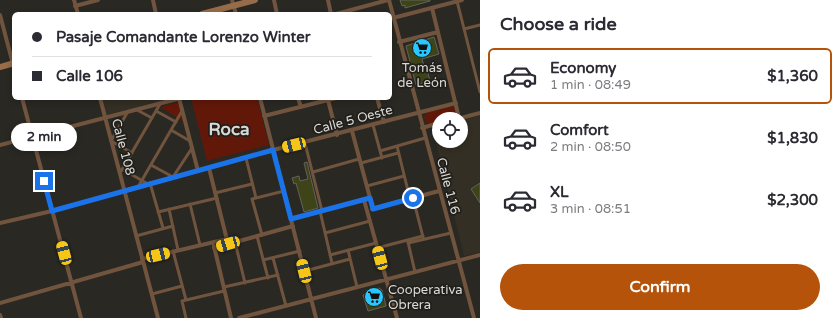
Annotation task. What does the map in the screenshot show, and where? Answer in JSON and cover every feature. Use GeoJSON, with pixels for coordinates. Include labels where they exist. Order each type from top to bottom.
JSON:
{"type":"FeatureCollection","features":[{"type":"Feature","properties":{"kind":"main road"},"geometry":{"type":"LineString","coordinates":[[216,12],[233,3],[255,0]]}},
{"type":"Feature","properties":{"kind":"main road"},"geometry":{"type":"LineString","coordinates":[[0,67],[12,65]]}},
{"type":"Feature","properties":{"kind":"street"},"geometry":{"type":"LineString","coordinates":[[74,0],[78,12]]}},
{"type":"Feature","properties":{"kind":"street"},"geometry":{"type":"LineString","coordinates":[[76,6],[98,0]]}},
{"type":"Feature","properties":{"kind":"street"},"geometry":{"type":"LineString","coordinates":[[153,0],[156,12]]}},
{"type":"Feature","properties":{"kind":"street"},"geometry":{"type":"LineString","coordinates":[[274,0],[277,12]]}},
{"type":"Feature","properties":{"kind":"street"},"geometry":{"type":"LineString","coordinates":[[328,0],[331,12]]}},
{"type":"Feature","properties":{"kind":"street"},"geometry":{"type":"LineString","coordinates":[[354,12],[388,0]]}},
{"type":"Feature","properties":{"kind":"street","name":"Calle 116"},"geometry":{"type":"LineString","coordinates":[[388,0],[391,12]]}},
{"type":"Feature","properties":{"kind":"street"},"geometry":{"type":"LineString","coordinates":[[393,18],[460,1],[464,29],[479,81],[480,92]]}},
{"type":"Feature","properties":{"kind":"street"},"geometry":{"type":"LineString","coordinates":[[432,8],[457,112]]}},
{"type":"Feature","properties":{"kind":"street","name":"Calle 116"},"geometry":{"type":"LineString","coordinates":[[392,14],[474,318]]}},
{"type":"Feature","properties":{"kind":"street"},"geometry":{"type":"LineString","coordinates":[[0,15],[12,58]]}},
{"type":"Feature","properties":{"kind":"street"},"geometry":{"type":"LineString","coordinates":[[464,29],[480,25]]}},
{"type":"Feature","properties":{"kind":"street"},"geometry":{"type":"LineString","coordinates":[[399,42],[438,32]]}},
{"type":"Feature","properties":{"kind":"street"},"geometry":{"type":"LineString","coordinates":[[23,100],[81,318]]}},
{"type":"Feature","properties":{"kind":"street","name":"Calle 108"},"geometry":{"type":"LineString","coordinates":[[100,100],[158,318]]}},
{"type":"Feature","properties":{"kind":"street"},"geometry":{"type":"LineString","coordinates":[[0,145],[105,119],[173,100]]}},
{"type":"Feature","properties":{"kind":"street"},"geometry":{"type":"LineString","coordinates":[[180,100],[198,171]]}},
{"type":"Feature","properties":{"kind":"street"},"geometry":{"type":"LineString","coordinates":[[260,100],[316,318]]}},
{"type":"Feature","properties":{"kind":"street"},"geometry":{"type":"LineString","coordinates":[[299,100],[301,107]]}},
{"type":"Feature","properties":{"kind":"street"},"geometry":{"type":"LineString","coordinates":[[264,116],[328,100],[337,135]]}},
{"type":"Feature","properties":{"kind":"street"},"geometry":{"type":"LineString","coordinates":[[378,100],[384,122]]}},
{"type":"Feature","properties":{"kind":"street","name":"Calle 5 Oeste"},"geometry":{"type":"LineString","coordinates":[[0,223],[52,211],[273,150],[337,135],[456,103]]}},
{"type":"Feature","properties":{"kind":"street"},"geometry":{"type":"LineString","coordinates":[[160,104],[132,153],[120,170],[149,184],[163,228]]}},
{"type":"Feature","properties":{"kind":"street"},"geometry":{"type":"LineString","coordinates":[[137,110],[152,118]]}},
{"type":"Feature","properties":{"kind":"street"},"geometry":{"type":"LineString","coordinates":[[156,111],[176,122]]}},
{"type":"Feature","properties":{"kind":"street"},"geometry":{"type":"LineString","coordinates":[[138,187],[182,111]]}},
{"type":"Feature","properties":{"kind":"street"},"geometry":{"type":"LineString","coordinates":[[127,113],[111,141],[132,153]]}},
{"type":"Feature","properties":{"kind":"street"},"geometry":{"type":"LineString","coordinates":[[468,116],[480,113]]}},
{"type":"Feature","properties":{"kind":"street"},"geometry":{"type":"LineString","coordinates":[[373,125],[382,158]]}},
{"type":"Feature","properties":{"kind":"street"},"geometry":{"type":"LineString","coordinates":[[422,128],[432,125]]}},
{"type":"Feature","properties":{"kind":"street"},"geometry":{"type":"LineString","coordinates":[[171,130],[190,141]]}},
{"type":"Feature","properties":{"kind":"street"},"geometry":{"type":"LineString","coordinates":[[352,131],[373,209]]}},
{"type":"Feature","properties":{"kind":"street"},"geometry":{"type":"LineString","coordinates":[[380,151],[425,138]]}},
{"type":"Feature","properties":{"kind":"street"},"geometry":{"type":"LineString","coordinates":[[305,143],[313,172],[332,263]]}},
{"type":"Feature","properties":{"kind":"street"},"geometry":{"type":"LineString","coordinates":[[396,146],[423,238]]}},
{"type":"Feature","properties":{"kind":"street"},"geometry":{"type":"LineString","coordinates":[[151,165],[173,177],[192,148]]}},
{"type":"Feature","properties":{"kind":"street"},"geometry":{"type":"LineString","coordinates":[[313,172],[360,161],[382,158],[398,153]]}},
{"type":"Feature","properties":{"kind":"street"},"geometry":{"type":"LineString","coordinates":[[246,158],[262,235]]}},
{"type":"Feature","properties":{"kind":"street"},"geometry":{"type":"LineString","coordinates":[[209,168],[228,244]]}},
{"type":"Feature","properties":{"kind":"street"},"geometry":{"type":"LineString","coordinates":[[367,186],[404,176]]}},
{"type":"Feature","properties":{"kind":"street"},"geometry":{"type":"LineString","coordinates":[[215,193],[252,184]]}},
{"type":"Feature","properties":{"kind":"street"},"geometry":{"type":"LineString","coordinates":[[254,198],[284,191]]}},
{"type":"Feature","properties":{"kind":"street"},"geometry":{"type":"LineString","coordinates":[[367,211],[439,192]]}},
{"type":"Feature","properties":{"kind":"street"},"geometry":{"type":"LineString","coordinates":[[158,212],[216,198]]}},
{"type":"Feature","properties":{"kind":"street"},"geometry":{"type":"LineString","coordinates":[[291,219],[370,198]]}},
{"type":"Feature","properties":{"kind":"street"},"geometry":{"type":"LineString","coordinates":[[364,200],[397,318]]}},
{"type":"Feature","properties":{"kind":"street"},"geometry":{"type":"LineString","coordinates":[[190,204],[200,245]]}},
{"type":"Feature","properties":{"kind":"street"},"geometry":{"type":"LineString","coordinates":[[169,209],[178,250]]}},
{"type":"Feature","properties":{"kind":"street"},"geometry":{"type":"LineString","coordinates":[[325,233],[370,221]]}},
{"type":"Feature","properties":{"kind":"street"},"geometry":{"type":"LineString","coordinates":[[136,236],[172,226]]}},
{"type":"Feature","properties":{"kind":"street"},"geometry":{"type":"LineString","coordinates":[[214,248],[293,226]]}},
{"type":"Feature","properties":{"kind":"street"},"geometry":{"type":"LineString","coordinates":[[330,255],[348,250],[408,242],[451,233]]}},
{"type":"Feature","properties":{"kind":"street"},"geometry":{"type":"LineString","coordinates":[[257,236],[268,278]]}},
{"type":"Feature","properties":{"kind":"street"},"geometry":{"type":"LineString","coordinates":[[0,303],[173,251],[227,239]]}},
{"type":"Feature","properties":{"kind":"street"},"geometry":{"type":"LineString","coordinates":[[213,242],[231,318]]}},
{"type":"Feature","properties":{"kind":"street"},"geometry":{"type":"LineString","coordinates":[[235,242],[245,283]]}},
{"type":"Feature","properties":{"kind":"street"},"geometry":{"type":"LineString","coordinates":[[408,242],[416,272]]}},
{"type":"Feature","properties":{"kind":"street"},"geometry":{"type":"LineString","coordinates":[[348,250],[357,287]]}},
{"type":"Feature","properties":{"kind":"street"},"geometry":{"type":"LineString","coordinates":[[173,251],[186,300]]}},
{"type":"Feature","properties":{"kind":"street"},"geometry":{"type":"LineString","coordinates":[[263,260],[300,251]]}},
{"type":"Feature","properties":{"kind":"street"},"geometry":{"type":"LineString","coordinates":[[239,318],[480,255]]}},
{"type":"Feature","properties":{"kind":"street"},"geometry":{"type":"LineString","coordinates":[[273,258],[286,306]]}},
{"type":"Feature","properties":{"kind":"street"},"geometry":{"type":"LineString","coordinates":[[304,271],[350,259]]}},
{"type":"Feature","properties":{"kind":"street"},"geometry":{"type":"LineString","coordinates":[[186,318],[182,301],[245,283],[278,276]]}},
{"type":"Feature","properties":{"kind":"street"},"geometry":{"type":"LineString","coordinates":[[152,294],[182,286]]}},
{"type":"Feature","properties":{"kind":"shaded area"},"geometry":{"type":"Polygon","coordinates":[[[100,100],[172,100],[105,119],[100,100]]]}},
{"type":"Feature","properties":{"kind":"shaded area"},"geometry":{"type":"Polygon","coordinates":[[[192,100],[258,100],[269,145],[207,161],[192,100]]]}},
{"type":"Feature","properties":{"kind":"shaded area"},"geometry":{"type":"Polygon","coordinates":[[[180,102],[183,121],[160,107],[180,102]]]}},
{"type":"Feature","properties":{"kind":"shaded area"},"geometry":{"type":"Polygon","coordinates":[[[452,106],[456,112],[432,112],[432,124],[430,124],[426,122],[424,117],[426,113],[452,106]]]}},
{"type":"Feature","properties":{"kind":"shaded area"},"geometry":{"type":"Polygon","coordinates":[[[480,116],[480,252],[464,256],[437,148],[468,148],[468,119],[480,116]]]}},
{"type":"Feature","properties":{"kind":"building"},"geometry":{"type":"Polygon","coordinates":[[[400,0],[430,1],[405,8],[405,5],[402,6],[400,0]]]}},
{"type":"Feature","properties":{"kind":"building"},"geometry":{"type":"Polygon","coordinates":[[[434,37],[439,54],[422,59],[424,66],[426,66],[430,81],[416,85],[406,46],[434,37]]]}},
{"type":"Feature","properties":{"kind":"building"},"geometry":{"type":"Polygon","coordinates":[[[307,162],[318,208],[304,212],[296,183],[294,184],[292,178],[299,176],[300,181],[308,179],[304,163],[307,162]]]}},
{"type":"Feature","properties":{"kind":"building"},"geometry":{"type":"Polygon","coordinates":[[[480,183],[480,203],[471,189],[480,183]]]}},
{"type":"Feature","properties":{"kind":"building","name":"Cooperativa Obrera"},"geometry":{"type":"Polygon","coordinates":[[[379,288],[382,290],[386,306],[368,311],[363,295],[368,293],[367,291],[379,288]]]}},
{"type":"Feature","properties":{"kind":"place","name":"Tomás de León"},"geometry":{"type":"Point","coordinates":[422,48]}},
{"type":"Feature","properties":{"kind":"place","name":"Cooperativa Obrera"},"geometry":{"type":"Point","coordinates":[374,297]}},
{"type":"Feature","properties":{"kind":"district","name":"Roca"},"geometry":{"type":"Point","coordinates":[229,129]}},
{"type":"Feature","properties":{"kind":"route"},"geometry":{"type":"LineString","coordinates":[[44,181],[52,211],[273,150],[291,219],[370,198],[373,209],[413,198]]}}]}
